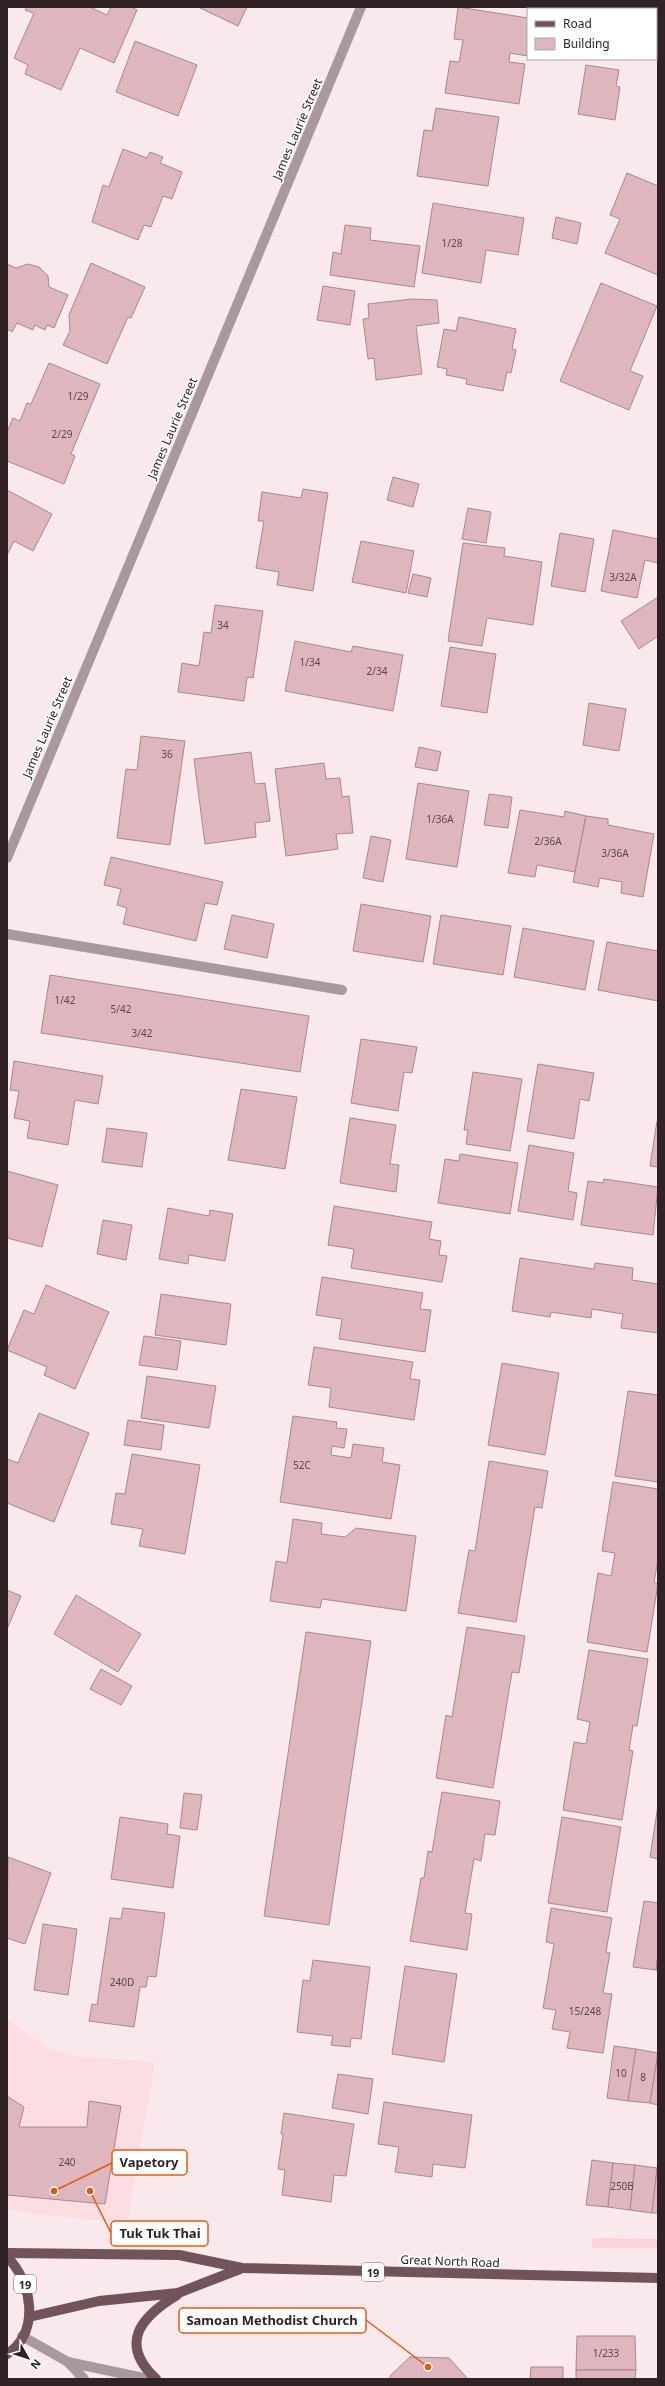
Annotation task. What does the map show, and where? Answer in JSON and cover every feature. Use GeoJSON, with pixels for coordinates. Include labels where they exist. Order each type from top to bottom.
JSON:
{"type":"FeatureCollection","features":[{"type":"Feature","properties":{"kind":"main road","name":"Great North Road"},"geometry":{"type":"LineString","coordinates":[[7,2253],[179,2256],[242,2268],[658,2278]]}},
{"type":"Feature","properties":{"kind":"main road","name":"19"},"geometry":{"type":"LineString","coordinates":[[7,2257],[24,2278],[29,2297],[29,2317],[22,2336],[7,2354]]}},
{"type":"Feature","properties":{"kind":"main road","name":"Great North Road"},"geometry":{"type":"LineString","coordinates":[[29,2317],[99,2301],[178,2294],[242,2268]]}},
{"type":"Feature","properties":{"kind":"main road"},"geometry":{"type":"LineString","coordinates":[[156,2379],[145,2369],[139,2357],[136,2344],[138,2331],[146,2316],[178,2294]]}},
{"type":"Feature","properties":{"kind":"street","name":"James Laurie Street"},"geometry":{"type":"LineString","coordinates":[[7,858],[361,7]]}},
{"type":"Feature","properties":{"kind":"street"},"geometry":{"type":"LineString","coordinates":[[7,934],[342,990]]}},
{"type":"Feature","properties":{"kind":"street"},"geometry":{"type":"LineString","coordinates":[[22,2336],[68,2362],[84,2379]]}},
{"type":"Feature","properties":{"kind":"street"},"geometry":{"type":"LineString","coordinates":[[68,2362],[148,2379]]}},
{"type":"Feature","properties":{"kind":"shaded area"},"geometry":{"type":"Polygon","coordinates":[[[7,2019],[48,2048],[73,2056],[155,2062],[127,2223],[33,2214],[7,2209],[7,2019]]]}},
{"type":"Feature","properties":{"kind":"shaded area"},"geometry":{"type":"Polygon","coordinates":[[[593,2238],[658,2239],[658,2248],[592,2248],[593,2238]]]}},
{"type":"Feature","properties":{"kind":"building"},"geometry":{"type":"Polygon","coordinates":[[[27,7],[90,7],[107,15],[111,7],[131,7],[137,10],[114,63],[80,48],[61,90],[25,74],[28,65],[14,58],[34,13],[25,10],[27,7]]]}},
{"type":"Feature","properties":{"kind":"building"},"geometry":{"type":"Polygon","coordinates":[[[198,7],[247,7],[238,26],[198,7]]]}},
{"type":"Feature","properties":{"kind":"building"},"geometry":{"type":"Polygon","coordinates":[[[458,7],[527,18],[527,56],[510,53],[509,62],[525,64],[519,104],[445,93],[450,61],[459,62],[463,40],[454,39],[458,7]]]}},
{"type":"Feature","properties":{"kind":"building"},"geometry":{"type":"Polygon","coordinates":[[[135,41],[197,65],[178,116],[116,92],[135,41]]]}},
{"type":"Feature","properties":{"kind":"building"},"geometry":{"type":"Polygon","coordinates":[[[586,65],[619,70],[616,86],[620,87],[615,120],[578,114],[586,65]]]}},
{"type":"Feature","properties":{"kind":"building"},"geometry":{"type":"Polygon","coordinates":[[[436,108],[499,117],[488,186],[417,176],[424,130],[432,131],[436,108]]]}},
{"type":"Feature","properties":{"kind":"building"},"geometry":{"type":"Polygon","coordinates":[[[123,149],[147,158],[150,152],[163,157],[160,163],[182,172],[172,199],[163,196],[151,227],[144,225],[138,240],[92,222],[103,185],[109,187],[123,149]]]}},
{"type":"Feature","properties":{"kind":"building"},"geometry":{"type":"Polygon","coordinates":[[[627,173],[658,186],[658,275],[605,253],[620,219],[610,215],[627,173]]]}},
{"type":"Feature","properties":{"kind":"building"},"geometry":{"type":"Polygon","coordinates":[[[433,203],[524,218],[518,255],[486,250],[481,283],[422,273],[433,203]]]}},
{"type":"Feature","properties":{"kind":"building"},"geometry":{"type":"Polygon","coordinates":[[[556,217],[581,223],[577,244],[552,238],[556,217]]]}},
{"type":"Feature","properties":{"kind":"building"},"geometry":{"type":"Polygon","coordinates":[[[345,225],[371,228],[370,240],[420,246],[414,287],[330,275],[333,252],[341,254],[345,225]]]}},
{"type":"Feature","properties":{"kind":"building"},"geometry":{"type":"Polygon","coordinates":[[[91,263],[145,287],[131,318],[128,317],[107,364],[63,345],[70,331],[69,315],[91,263]]]}},
{"type":"Feature","properties":{"kind":"building"},"geometry":{"type":"Polygon","coordinates":[[[7,264],[16,268],[28,264],[39,267],[48,276],[49,287],[68,295],[54,328],[47,325],[45,330],[35,325],[33,330],[17,323],[12,332],[7,329],[7,264]]]}},
{"type":"Feature","properties":{"kind":"building"},"geometry":{"type":"Polygon","coordinates":[[[601,283],[657,306],[630,371],[643,376],[629,410],[560,381],[601,283]]]}},
{"type":"Feature","properties":{"kind":"building"},"geometry":{"type":"Polygon","coordinates":[[[323,286],[355,291],[350,325],[317,320],[323,286]]]}},
{"type":"Feature","properties":{"kind":"building"},"geometry":{"type":"Polygon","coordinates":[[[412,299],[437,300],[439,323],[416,326],[422,374],[376,380],[374,358],[368,359],[363,319],[369,318],[368,304],[412,299]]]}},
{"type":"Feature","properties":{"kind":"building"},"geometry":{"type":"Polygon","coordinates":[[[459,317],[516,329],[512,349],[516,350],[511,373],[507,372],[503,391],[466,384],[467,379],[446,375],[447,369],[437,367],[444,329],[456,331],[459,317]]]}},
{"type":"Feature","properties":{"kind":"building"},"geometry":{"type":"Polygon","coordinates":[[[49,363],[100,384],[71,454],[75,456],[64,484],[7,461],[7,432],[13,418],[20,421],[27,403],[31,404],[49,363]]]}},
{"type":"Feature","properties":{"kind":"building"},"geometry":{"type":"Polygon","coordinates":[[[393,477],[419,484],[413,507],[387,500],[393,477]]]}},
{"type":"Feature","properties":{"kind":"building"},"geometry":{"type":"Polygon","coordinates":[[[303,489],[328,493],[313,591],[277,585],[279,572],[256,568],[264,521],[258,521],[262,492],[301,498],[303,489]]]}},
{"type":"Feature","properties":{"kind":"building"},"geometry":{"type":"Polygon","coordinates":[[[7,490],[52,514],[33,551],[14,541],[7,555],[7,490]]]}},
{"type":"Feature","properties":{"kind":"building"},"geometry":{"type":"Polygon","coordinates":[[[468,508],[491,512],[486,543],[462,539],[468,508]]]}},
{"type":"Feature","properties":{"kind":"building"},"geometry":{"type":"Polygon","coordinates":[[[613,530],[658,539],[658,563],[645,560],[637,598],[601,591],[613,530]]]}},
{"type":"Feature","properties":{"kind":"building"},"geometry":{"type":"Polygon","coordinates":[[[560,533],[594,539],[585,592],[551,586],[560,533]]]}},
{"type":"Feature","properties":{"kind":"building"},"geometry":{"type":"Polygon","coordinates":[[[361,541],[414,551],[406,593],[352,582],[361,541]]]}},
{"type":"Feature","properties":{"kind":"building"},"geometry":{"type":"Polygon","coordinates":[[[463,543],[505,548],[504,556],[542,562],[533,625],[487,618],[482,646],[448,641],[463,543]]]}},
{"type":"Feature","properties":{"kind":"building"},"geometry":{"type":"Polygon","coordinates":[[[413,574],[431,578],[427,597],[408,593],[413,574]]]}},
{"type":"Feature","properties":{"kind":"building"},"geometry":{"type":"Polygon","coordinates":[[[658,597],[658,636],[639,649],[621,621],[658,597]]]}},
{"type":"Feature","properties":{"kind":"building"},"geometry":{"type":"Polygon","coordinates":[[[215,605],[263,611],[253,678],[247,677],[244,701],[178,692],[182,663],[199,666],[204,632],[211,633],[215,605]]]}},
{"type":"Feature","properties":{"kind":"building"},"geometry":{"type":"Polygon","coordinates":[[[295,641],[351,652],[353,646],[403,655],[393,711],[285,691],[295,641]]]}},
{"type":"Feature","properties":{"kind":"building"},"geometry":{"type":"Polygon","coordinates":[[[450,647],[496,654],[487,713],[441,706],[450,647]]]}},
{"type":"Feature","properties":{"kind":"building"},"geometry":{"type":"Polygon","coordinates":[[[589,703],[626,709],[619,751],[583,745],[589,703]]]}},
{"type":"Feature","properties":{"kind":"building"},"geometry":{"type":"Polygon","coordinates":[[[141,736],[185,741],[170,845],[117,838],[126,769],[137,770],[141,736]]]}},
{"type":"Feature","properties":{"kind":"building"},"geometry":{"type":"Polygon","coordinates":[[[419,747],[441,752],[437,771],[415,767],[419,747]]]}},
{"type":"Feature","properties":{"kind":"building"},"geometry":{"type":"Polygon","coordinates":[[[251,752],[255,784],[265,783],[270,821],[255,823],[256,837],[205,844],[194,759],[251,752]]]}},
{"type":"Feature","properties":{"kind":"building"},"geometry":{"type":"Polygon","coordinates":[[[324,763],[326,779],[340,778],[342,797],[349,796],[353,833],[336,834],[338,849],[286,856],[275,769],[324,763]]]}},
{"type":"Feature","properties":{"kind":"building"},"geometry":{"type":"Polygon","coordinates":[[[418,783],[469,791],[457,867],[406,859],[418,783]]]}},
{"type":"Feature","properties":{"kind":"building"},"geometry":{"type":"Polygon","coordinates":[[[489,794],[512,797],[508,828],[484,825],[489,794]]]}},
{"type":"Feature","properties":{"kind":"building"},"geometry":{"type":"Polygon","coordinates":[[[520,810],[564,817],[565,811],[586,816],[575,872],[537,865],[535,877],[508,873],[520,810]]]}},
{"type":"Feature","properties":{"kind":"building"},"geometry":{"type":"Polygon","coordinates":[[[586,816],[608,819],[608,825],[654,834],[643,897],[621,893],[622,882],[600,878],[598,887],[573,882],[586,816]]]}},
{"type":"Feature","properties":{"kind":"building"},"geometry":{"type":"Polygon","coordinates":[[[371,836],[391,840],[383,882],[363,878],[371,836]]]}},
{"type":"Feature","properties":{"kind":"building"},"geometry":{"type":"Polygon","coordinates":[[[111,857],[223,882],[217,905],[205,903],[196,941],[123,924],[127,908],[117,905],[121,889],[104,885],[111,857]]]}},
{"type":"Feature","properties":{"kind":"building"},"geometry":{"type":"Polygon","coordinates":[[[361,904],[431,916],[423,962],[353,951],[361,904]]]}},
{"type":"Feature","properties":{"kind":"building"},"geometry":{"type":"Polygon","coordinates":[[[232,915],[274,924],[267,958],[224,949],[232,915]]]}},
{"type":"Feature","properties":{"kind":"building"},"geometry":{"type":"Polygon","coordinates":[[[441,915],[511,926],[503,975],[433,964],[441,915]]]}},
{"type":"Feature","properties":{"kind":"building"},"geometry":{"type":"Polygon","coordinates":[[[523,928],[594,941],[585,990],[514,977],[523,928]]]}},
{"type":"Feature","properties":{"kind":"building"},"geometry":{"type":"Polygon","coordinates":[[[607,942],[658,951],[658,1001],[598,990],[607,942]]]}},
{"type":"Feature","properties":{"kind":"building"},"geometry":{"type":"Polygon","coordinates":[[[50,975],[309,1016],[300,1072],[41,1033],[50,975]]]}},
{"type":"Feature","properties":{"kind":"building"},"geometry":{"type":"Polygon","coordinates":[[[361,1039],[417,1047],[412,1073],[404,1072],[398,1111],[351,1103],[361,1039]]]}},
{"type":"Feature","properties":{"kind":"building"},"geometry":{"type":"Polygon","coordinates":[[[14,1061],[103,1076],[98,1104],[75,1100],[68,1145],[27,1138],[30,1121],[14,1118],[19,1091],[10,1090],[14,1061]]]}},
{"type":"Feature","properties":{"kind":"building"},"geometry":{"type":"Polygon","coordinates":[[[538,1064],[594,1073],[589,1101],[580,1099],[574,1139],[527,1131],[538,1064]]]}},
{"type":"Feature","properties":{"kind":"building"},"geometry":{"type":"Polygon","coordinates":[[[473,1072],[522,1079],[510,1151],[466,1144],[468,1130],[464,1130],[473,1072]]]}},
{"type":"Feature","properties":{"kind":"building"},"geometry":{"type":"Polygon","coordinates":[[[241,1089],[297,1097],[285,1169],[228,1160],[241,1089]]]}},
{"type":"Feature","properties":{"kind":"building"},"geometry":{"type":"Polygon","coordinates":[[[350,1118],[396,1125],[390,1164],[399,1165],[396,1192],[340,1183],[350,1118]]]}},
{"type":"Feature","properties":{"kind":"building"},"geometry":{"type":"Polygon","coordinates":[[[658,1121],[658,1167],[650,1166],[658,1121]]]}},
{"type":"Feature","properties":{"kind":"building"},"geometry":{"type":"Polygon","coordinates":[[[107,1128],[147,1133],[142,1167],[102,1162],[107,1128]]]}},
{"type":"Feature","properties":{"kind":"building"},"geometry":{"type":"Polygon","coordinates":[[[529,1145],[574,1153],[568,1191],[577,1193],[573,1220],[518,1211],[529,1145]]]}},
{"type":"Feature","properties":{"kind":"building"},"geometry":{"type":"Polygon","coordinates":[[[460,1154],[518,1163],[510,1214],[438,1203],[445,1159],[459,1161],[460,1154]]]}},
{"type":"Feature","properties":{"kind":"building"},"geometry":{"type":"Polygon","coordinates":[[[7,1171],[58,1185],[42,1247],[7,1238],[7,1171]]]}},
{"type":"Feature","properties":{"kind":"building"},"geometry":{"type":"Polygon","coordinates":[[[604,1179],[658,1187],[653,1235],[581,1225],[588,1181],[603,1183],[604,1179]]]}},
{"type":"Feature","properties":{"kind":"building"},"geometry":{"type":"Polygon","coordinates":[[[334,1206],[432,1222],[429,1239],[441,1241],[439,1255],[447,1256],[442,1282],[351,1268],[354,1249],[328,1245],[334,1206]]]}},
{"type":"Feature","properties":{"kind":"building"},"geometry":{"type":"Polygon","coordinates":[[[168,1208],[209,1216],[210,1210],[233,1214],[225,1261],[189,1255],[188,1264],[159,1259],[168,1208]]]}},
{"type":"Feature","properties":{"kind":"building"},"geometry":{"type":"Polygon","coordinates":[[[103,1220],[132,1225],[126,1260],[97,1254],[103,1220]]]}},
{"type":"Feature","properties":{"kind":"building"},"geometry":{"type":"Polygon","coordinates":[[[520,1258],[594,1269],[595,1263],[633,1268],[632,1280],[658,1284],[658,1333],[621,1328],[623,1314],[592,1309],[591,1318],[551,1312],[550,1317],[512,1311],[520,1258]]]}},
{"type":"Feature","properties":{"kind":"building"},"geometry":{"type":"Polygon","coordinates":[[[322,1277],[423,1293],[420,1309],[431,1310],[425,1352],[339,1339],[342,1319],[316,1315],[322,1277]]]}},
{"type":"Feature","properties":{"kind":"building"},"geometry":{"type":"Polygon","coordinates":[[[46,1285],[109,1312],[75,1389],[44,1375],[47,1367],[7,1350],[24,1310],[34,1314],[46,1285]]]}},
{"type":"Feature","properties":{"kind":"building"},"geometry":{"type":"Polygon","coordinates":[[[161,1294],[231,1304],[226,1345],[155,1335],[161,1294]]]}},
{"type":"Feature","properties":{"kind":"building"},"geometry":{"type":"Polygon","coordinates":[[[144,1336],[181,1341],[177,1370],[139,1365],[144,1336]]]}},
{"type":"Feature","properties":{"kind":"building"},"geometry":{"type":"Polygon","coordinates":[[[314,1347],[413,1362],[410,1379],[420,1380],[414,1420],[329,1407],[331,1388],[308,1385],[314,1347]]]}},
{"type":"Feature","properties":{"kind":"building"},"geometry":{"type":"Polygon","coordinates":[[[502,1363],[559,1373],[545,1455],[488,1445],[502,1363]]]}},
{"type":"Feature","properties":{"kind":"building"},"geometry":{"type":"Polygon","coordinates":[[[147,1376],[216,1386],[209,1428],[141,1418],[147,1376]]]}},
{"type":"Feature","properties":{"kind":"building"},"geometry":{"type":"Polygon","coordinates":[[[628,1391],[658,1395],[658,1482],[615,1476],[628,1391]]]}},
{"type":"Feature","properties":{"kind":"building"},"geometry":{"type":"Polygon","coordinates":[[[39,1413],[89,1433],[54,1522],[7,1503],[7,1459],[18,1463],[39,1413]]]}},
{"type":"Feature","properties":{"kind":"building"},"geometry":{"type":"Polygon","coordinates":[[[293,1416],[337,1422],[336,1428],[347,1429],[344,1448],[332,1446],[331,1455],[351,1458],[353,1444],[384,1448],[382,1462],[400,1465],[391,1519],[280,1502],[293,1416]]]}},
{"type":"Feature","properties":{"kind":"building"},"geometry":{"type":"Polygon","coordinates":[[[128,1420],[164,1425],[161,1450],[124,1445],[128,1420]]]}},
{"type":"Feature","properties":{"kind":"building"},"geometry":{"type":"Polygon","coordinates":[[[132,1454],[200,1465],[185,1554],[139,1546],[143,1529],[111,1524],[116,1493],[125,1494],[132,1454]]]}},
{"type":"Feature","properties":{"kind":"building"},"geometry":{"type":"Polygon","coordinates":[[[489,1461],[548,1471],[542,1508],[535,1507],[516,1622],[458,1613],[469,1550],[475,1551],[489,1461]]]}},
{"type":"Feature","properties":{"kind":"building"},"geometry":{"type":"Polygon","coordinates":[[[613,1482],[658,1489],[658,1560],[654,1582],[658,1584],[647,1652],[587,1642],[598,1573],[611,1576],[615,1553],[602,1551],[613,1482]]]}},
{"type":"Feature","properties":{"kind":"building"},"geometry":{"type":"Polygon","coordinates":[[[293,1519],[322,1523],[321,1534],[345,1537],[356,1528],[416,1536],[406,1611],[322,1599],[320,1608],[270,1601],[276,1561],[287,1563],[293,1519]]]}},
{"type":"Feature","properties":{"kind":"building"},"geometry":{"type":"Polygon","coordinates":[[[7,1590],[21,1596],[7,1629],[7,1590]]]}},
{"type":"Feature","properties":{"kind":"building"},"geometry":{"type":"Polygon","coordinates":[[[76,1595],[141,1634],[118,1672],[54,1634],[76,1595]]]}},
{"type":"Feature","properties":{"kind":"building"},"geometry":{"type":"Polygon","coordinates":[[[467,1627],[525,1636],[519,1673],[512,1672],[493,1788],[436,1778],[446,1715],[452,1717],[467,1627]]]}},
{"type":"Feature","properties":{"kind":"building"},"geometry":{"type":"Polygon","coordinates":[[[306,1632],[371,1641],[329,1925],[264,1916],[306,1632]]]}},
{"type":"Feature","properties":{"kind":"building"},"geometry":{"type":"Polygon","coordinates":[[[589,1650],[648,1659],[637,1726],[633,1725],[629,1750],[633,1751],[622,1820],[563,1810],[574,1742],[586,1744],[590,1722],[577,1719],[589,1650]]]}},
{"type":"Feature","properties":{"kind":"building"},"geometry":{"type":"Polygon","coordinates":[[[101,1669],[132,1686],[121,1705],[90,1689],[101,1669]]]}},
{"type":"Feature","properties":{"kind":"building"},"geometry":{"type":"Polygon","coordinates":[[[442,1792],[500,1801],[495,1835],[485,1834],[481,1861],[474,1859],[465,1913],[472,1914],[467,1950],[410,1941],[421,1878],[424,1878],[428,1851],[432,1852],[442,1792]]]}},
{"type":"Feature","properties":{"kind":"building"},"geometry":{"type":"Polygon","coordinates":[[[184,1793],[202,1795],[197,1830],[180,1828],[184,1793]]]}},
{"type":"Feature","properties":{"kind":"building"},"geometry":{"type":"Polygon","coordinates":[[[658,1805],[658,1859],[650,1857],[658,1805]]]}},
{"type":"Feature","properties":{"kind":"building"},"geometry":{"type":"Polygon","coordinates":[[[120,1817],[168,1824],[167,1834],[180,1836],[173,1888],[111,1879],[120,1817]]]}},
{"type":"Feature","properties":{"kind":"building"},"geometry":{"type":"Polygon","coordinates":[[[562,1817],[621,1827],[607,1912],[548,1903],[562,1817]]]}},
{"type":"Feature","properties":{"kind":"building"},"geometry":{"type":"Polygon","coordinates":[[[8,1857],[51,1873],[25,1944],[7,1938],[8,1857]]]}},
{"type":"Feature","properties":{"kind":"building"},"geometry":{"type":"Polygon","coordinates":[[[644,1901],[658,1903],[658,1955],[656,1970],[633,1967],[644,1901]]]}},
{"type":"Feature","properties":{"kind":"building"},"geometry":{"type":"Polygon","coordinates":[[[123,1908],[165,1913],[156,1977],[148,1976],[146,1987],[140,1987],[134,2027],[89,2021],[92,2004],[97,2005],[110,1918],[121,1919],[123,1908]]]}},
{"type":"Feature","properties":{"kind":"building"},"geometry":{"type":"Polygon","coordinates":[[[551,1908],[612,1918],[606,1952],[610,1953],[603,1993],[612,1994],[603,2053],[567,2048],[570,2032],[552,2029],[556,2010],[543,2008],[554,1944],[546,1942],[551,1908]]]}},
{"type":"Feature","properties":{"kind":"building"},"geometry":{"type":"Polygon","coordinates":[[[43,1924],[77,1929],[68,1995],[34,1990],[43,1924]]]}},
{"type":"Feature","properties":{"kind":"building"},"geometry":{"type":"Polygon","coordinates":[[[658,1955],[658,1971],[656,1970],[658,1955]]]}},
{"type":"Feature","properties":{"kind":"building"},"geometry":{"type":"Polygon","coordinates":[[[313,1960],[370,1967],[361,2039],[351,2038],[350,2047],[331,2045],[333,2036],[297,2032],[303,1980],[310,1981],[313,1960]]]}},
{"type":"Feature","properties":{"kind":"building"},"geometry":{"type":"Polygon","coordinates":[[[405,1966],[457,1974],[444,2062],[392,2054],[405,1966]]]}},
{"type":"Feature","properties":{"kind":"building"},"geometry":{"type":"Polygon","coordinates":[[[614,2046],[636,2049],[628,2101],[607,2098],[614,2046]]]}},
{"type":"Feature","properties":{"kind":"building"},"geometry":{"type":"Polygon","coordinates":[[[636,2049],[658,2053],[650,2103],[628,2101],[636,2049]]]}},
{"type":"Feature","properties":{"kind":"building"},"geometry":{"type":"Polygon","coordinates":[[[658,2053],[658,2105],[650,2103],[658,2053]]]}},
{"type":"Feature","properties":{"kind":"building"},"geometry":{"type":"Polygon","coordinates":[[[338,2074],[373,2079],[368,2114],[332,2108],[338,2074]]]}},
{"type":"Feature","properties":{"kind":"building"},"geometry":{"type":"Polygon","coordinates":[[[7,2096],[24,2107],[19,2127],[87,2127],[89,2101],[121,2106],[105,2204],[7,2195],[7,2096]]]}},
{"type":"Feature","properties":{"kind":"building"},"geometry":{"type":"Polygon","coordinates":[[[384,2102],[472,2115],[465,2168],[433,2164],[432,2177],[395,2172],[399,2147],[378,2144],[384,2102]]]}},
{"type":"Feature","properties":{"kind":"building"},"geometry":{"type":"Polygon","coordinates":[[[284,2113],[354,2124],[346,2176],[334,2175],[331,2202],[282,2195],[285,2170],[278,2169],[283,2134],[281,2134],[284,2113]]]}},
{"type":"Feature","properties":{"kind":"building"},"geometry":{"type":"Polygon","coordinates":[[[592,2160],[613,2163],[608,2207],[586,2205],[592,2160]]]}},
{"type":"Feature","properties":{"kind":"building"},"geometry":{"type":"Polygon","coordinates":[[[613,2163],[635,2165],[630,2210],[608,2207],[613,2163]]]}},
{"type":"Feature","properties":{"kind":"building"},"geometry":{"type":"Polygon","coordinates":[[[635,2165],[657,2168],[652,2213],[630,2210],[635,2165]]]}},
{"type":"Feature","properties":{"kind":"building"},"geometry":{"type":"Polygon","coordinates":[[[657,2168],[658,2213],[652,2213],[657,2168]]]}},
{"type":"Feature","properties":{"kind":"building"},"geometry":{"type":"Polygon","coordinates":[[[577,2336],[635,2336],[636,2370],[576,2370],[577,2336]]]}},
{"type":"Feature","properties":{"kind":"building"},"geometry":{"type":"Polygon","coordinates":[[[410,2357],[449,2358],[468,2379],[390,2379],[390,2376],[410,2357]]]}},
{"type":"Feature","properties":{"kind":"building"},"geometry":{"type":"Polygon","coordinates":[[[531,2367],[563,2367],[563,2379],[530,2379],[531,2367]]]}},
{"type":"Feature","properties":{"kind":"building"},"geometry":{"type":"Polygon","coordinates":[[[576,2370],[636,2370],[635,2379],[576,2379],[576,2370]]]}},
{"type":"Feature","properties":{"kind":"place","name":"Vapetory"},"geometry":{"type":"Point","coordinates":[54,2191]}},
{"type":"Feature","properties":{"kind":"place","name":"Tuk Tuk Thai"},"geometry":{"type":"Point","coordinates":[90,2191]}},
{"type":"Feature","properties":{"kind":"place","name":"Samoan Methodist Church"},"geometry":{"type":"Point","coordinates":[428,2367]}}]}
